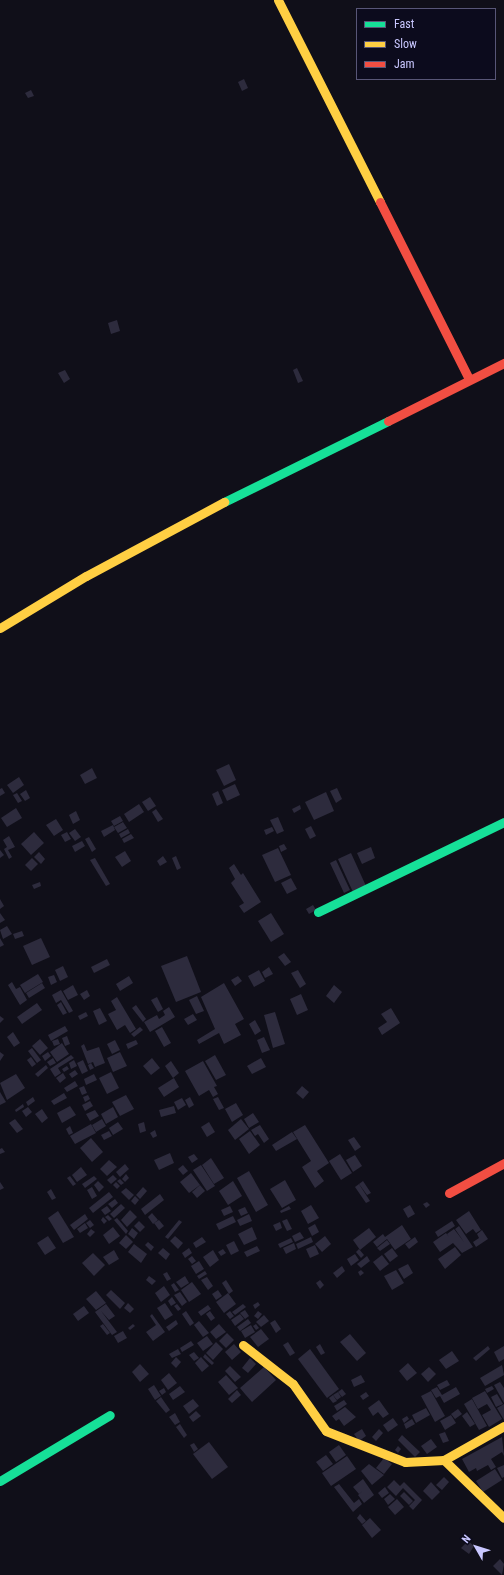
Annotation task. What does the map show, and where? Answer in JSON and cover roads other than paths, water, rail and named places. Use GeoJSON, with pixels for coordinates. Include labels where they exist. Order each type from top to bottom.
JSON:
{"type":"FeatureCollection","features":[{"type":"Feature","properties":{"kind":"street"},"geometry":{"type":"LineString","coordinates":[[278,0],[469,379]]}},
{"type":"Feature","properties":{"kind":"street"},"geometry":{"type":"LineString","coordinates":[[0,628],[86,576],[205,512],[469,379],[504,363]]}},
{"type":"Feature","properties":{"kind":"street"},"geometry":{"type":"LineString","coordinates":[[318,912],[504,822]]}},
{"type":"Feature","properties":{"kind":"street"},"geometry":{"type":"LineString","coordinates":[[449,1193],[504,1163]]}},
{"type":"Feature","properties":{"kind":"street"},"geometry":{"type":"LineString","coordinates":[[243,1345],[293,1384],[326,1431],[404,1462],[444,1460],[504,1426]]}},
{"type":"Feature","properties":{"kind":"street"},"geometry":{"type":"LineString","coordinates":[[0,1481],[110,1415]]}},
{"type":"Feature","properties":{"kind":"street"},"geometry":{"type":"LineString","coordinates":[[444,1460],[504,1518]]}}]}
